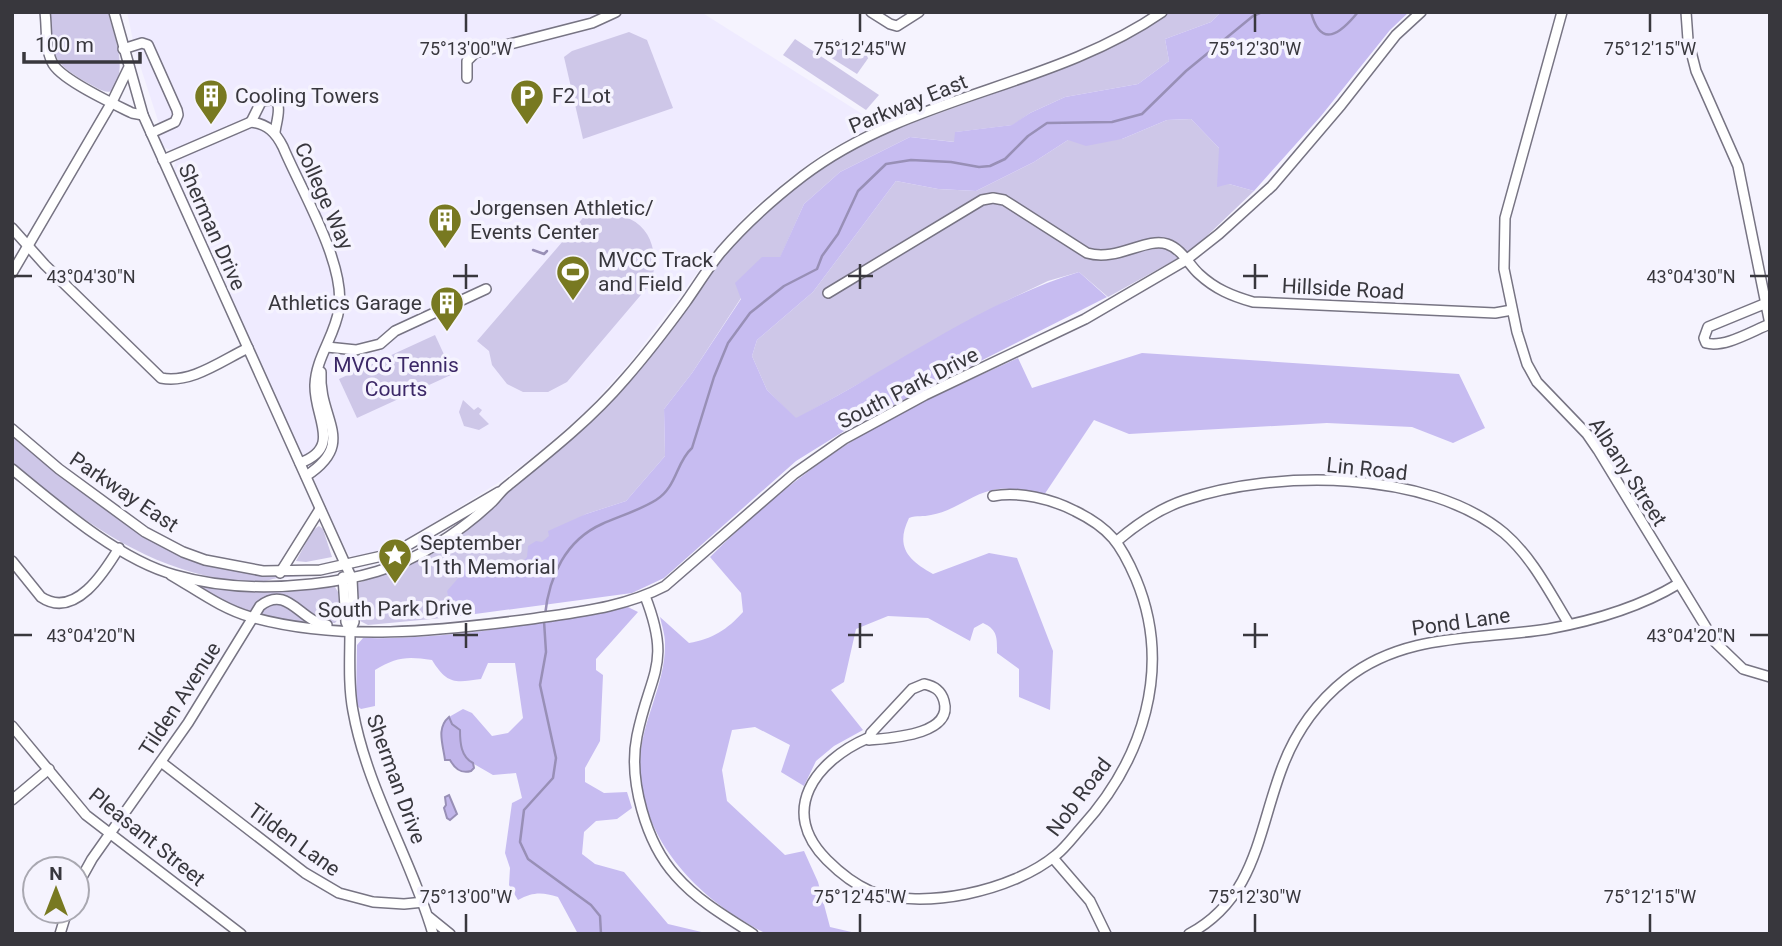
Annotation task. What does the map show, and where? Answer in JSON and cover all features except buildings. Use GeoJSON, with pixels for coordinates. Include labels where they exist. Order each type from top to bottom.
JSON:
{"type":"FeatureCollection","features":[{"type":"Feature","properties":{"kind":"street"},"geometry":{"type":"LineString","coordinates":[[45,12],[48,48],[55,68],[132,113],[143,115]]}},
{"type":"Feature","properties":{"kind":"street","name":"Sherman Drive"},"geometry":{"type":"LineString","coordinates":[[114,12],[143,115],[345,566],[354,622],[345,630],[353,712],[360,740],[424,902],[433,934]]}},
{"type":"Feature","properties":{"kind":"street"},"geometry":{"type":"LineString","coordinates":[[467,78],[467,61],[475,53],[592,23],[616,12]]}},
{"type":"Feature","properties":{"kind":"street"},"geometry":{"type":"LineString","coordinates":[[871,12],[897,26],[917,14]]}},
{"type":"Feature","properties":{"kind":"street","name":"Parkway East"},"geometry":{"type":"LineString","coordinates":[[171,575],[215,584],[282,587],[379,572],[435,546],[460,529],[599,407],[652,346],[719,255],[767,205],[806,174],[875,132],[1078,58],[1119,38],[1162,12]]}},
{"type":"Feature","properties":{"kind":"street","name":"South Park Drive"},"geometry":{"type":"LineString","coordinates":[[252,617],[335,631],[440,629],[496,624],[607,607],[645,596],[665,586],[794,474],[844,439],[925,395],[1085,319],[1186,260],[1279,179],[1396,35],[1421,12]]}},
{"type":"Feature","properties":{"kind":"street","name":"Albany Street"},"geometry":{"type":"LineString","coordinates":[[1562,12],[1505,218],[1504,269],[1527,364],[1537,382],[1587,434],[1598,450],[1715,642],[1736,664],[1761,676],[1770,677]]}},
{"type":"Feature","properties":{"kind":"street"},"geometry":{"type":"LineString","coordinates":[[1686,12],[1688,40],[1696,71],[1738,166],[1765,274],[1764,304],[1770,324],[1712,345],[1706,343],[1704,338],[1708,327],[1764,304]]}},
{"type":"Feature","properties":{"kind":"street"},"geometry":{"type":"LineString","coordinates":[[123,49],[142,43],[148,45],[178,113],[175,122],[151,133]]}},
{"type":"Feature","properties":{"kind":"street"},"geometry":{"type":"LineString","coordinates":[[12,273],[112,102],[128,69]]}},
{"type":"Feature","properties":{"kind":"street"},"geometry":{"type":"LineString","coordinates":[[163,160],[251,122],[261,102],[267,100],[279,107],[275,132]]}},
{"type":"Feature","properties":{"kind":"street","name":"College Way"},"geometry":{"type":"LineString","coordinates":[[251,122],[262,124],[275,132],[334,260],[338,275],[339,312],[326,349],[321,382],[333,447],[325,462],[306,476]]}},
{"type":"Feature","properties":{"kind":"street","name":"Hillside Road"},"geometry":{"type":"LineString","coordinates":[[828,293],[982,200],[993,198],[1004,200],[1087,253],[1101,257],[1153,243],[1164,243],[1176,248],[1199,274],[1216,288],[1252,302],[1495,313],[1512,310]]}},
{"type":"Feature","properties":{"kind":"street"},"geometry":{"type":"LineString","coordinates":[[12,228],[135,355],[161,378],[185,378],[248,348]]}},
{"type":"Feature","properties":{"kind":"street"},"geometry":{"type":"LineString","coordinates":[[326,349],[356,350],[380,344],[395,331],[486,289]]}},
{"type":"Feature","properties":{"kind":"street","name":"College Way"},"geometry":{"type":"LineString","coordinates":[[300,463],[314,458],[323,445],[324,435],[315,388],[318,362],[326,349]]}},
{"type":"Feature","properties":{"kind":"street","name":"Parkway East"},"geometry":{"type":"LineString","coordinates":[[12,429],[76,483],[145,532],[205,560],[280,573],[345,566],[382,556],[408,545],[500,492]]}},
{"type":"Feature","properties":{"kind":"street","name":"Parkway East"},"geometry":{"type":"LineString","coordinates":[[12,469],[63,510],[119,548],[218,603],[252,617]]}},
{"type":"Feature","properties":{"kind":"street","name":"Lin Road"},"geometry":{"type":"LineString","coordinates":[[1117,541],[1132,528],[1174,505],[1227,489],[1313,481],[1372,484],[1415,491],[1457,504],[1505,534],[1534,567],[1569,624]]}},
{"type":"Feature","properties":{"kind":"street","name":"Nob Road"},"geometry":{"type":"LineString","coordinates":[[868,738],[916,687],[932,685],[944,699],[945,709],[941,719],[933,727],[903,736],[868,738],[839,754],[814,778],[809,790],[805,809],[810,839],[835,868],[857,884],[870,891],[896,898],[965,895],[999,885],[1053,858],[1103,801],[1127,764],[1139,735],[1150,690],[1152,654],[1149,623],[1142,595],[1117,541],[1108,530],[1070,508],[1032,498],[1003,494],[993,496]]}},
{"type":"Feature","properties":{"kind":"street"},"geometry":{"type":"LineString","coordinates":[[280,573],[320,509]]}},
{"type":"Feature","properties":{"kind":"street"},"geometry":{"type":"LineString","coordinates":[[12,561],[41,597],[51,601],[67,601],[93,585],[119,548]]}},
{"type":"Feature","properties":{"kind":"street","name":"Pond Lane"},"geometry":{"type":"LineString","coordinates":[[1189,934],[1219,912],[1240,887],[1255,855],[1282,768],[1314,709],[1346,678],[1364,665],[1411,645],[1569,624],[1616,611],[1665,592],[1678,584]]}},
{"type":"Feature","properties":{"kind":"street"},"geometry":{"type":"LineString","coordinates":[[645,596],[655,621],[659,654],[656,675],[637,734],[634,755],[639,802],[652,836],[676,877],[721,915],[753,934]]}},
{"type":"Feature","properties":{"kind":"street","name":"Tilden Avenue"},"geometry":{"type":"LineString","coordinates":[[91,864],[188,723],[252,617],[265,602],[281,599],[315,622],[345,630]]}},
{"type":"Feature","properties":{"kind":"street","name":"Pleasant Street"},"geometry":{"type":"LineString","coordinates":[[12,726],[86,815],[241,934]]}},
{"type":"Feature","properties":{"kind":"street","name":"Tilden Lane"},"geometry":{"type":"LineString","coordinates":[[161,762],[305,873],[339,893],[373,902],[424,902]]}},
{"type":"Feature","properties":{"kind":"street"},"geometry":{"type":"LineString","coordinates":[[12,800],[49,769]]}},
{"type":"Feature","properties":{"kind":"street"},"geometry":{"type":"LineString","coordinates":[[1053,858],[1090,901],[1107,934]]}},
{"type":"Feature","properties":{"kind":"street"},"geometry":{"type":"LineString","coordinates":[[429,917],[450,934]]}},
{"type":"Feature","properties":{"kind":"shaded area"},"geometry":{"type":"Polygon","coordinates":[[[127,12],[701,12],[878,124],[825,152],[752,209],[715,249],[631,361],[587,410],[539,452],[501,481],[413,536],[355,558],[350,556],[340,541],[314,481],[315,476],[302,455],[192,213],[173,170],[177,159],[173,151],[163,147],[159,138],[162,133],[135,50],[127,12]]]}},
{"type":"Feature","properties":{"kind":"shaded area"},"geometry":{"type":"Polygon","coordinates":[[[1221,12],[1409,12],[1390,30],[1321,116],[1254,191],[1229,184],[1217,187],[1219,148],[1191,119],[1167,120],[1122,139],[1086,146],[1068,140],[1034,162],[976,191],[938,189],[896,181],[813,292],[757,340],[752,356],[767,390],[796,418],[970,319],[1042,285],[1079,272],[1107,297],[854,425],[796,461],[664,578],[632,593],[453,617],[447,591],[466,569],[487,564],[517,569],[527,557],[528,546],[536,541],[542,542],[549,536],[548,531],[586,514],[626,501],[665,456],[664,409],[692,373],[741,299],[735,283],[762,257],[780,257],[804,204],[840,172],[910,137],[954,142],[955,132],[1012,125],[1030,113],[1065,97],[1138,84],[1169,61],[1165,39],[1211,22],[1221,12]]]}},
{"type":"Feature","properties":{"kind":"shaded area"},"geometry":{"type":"Polygon","coordinates":[[[1142,353],[1459,374],[1485,428],[1453,443],[1412,427],[1327,423],[1129,434],[1094,420],[1044,495],[999,489],[982,493],[940,513],[909,518],[903,537],[906,552],[933,574],[989,553],[1017,558],[1053,651],[1050,710],[1019,697],[1019,669],[997,653],[996,635],[983,623],[974,628],[970,641],[928,618],[888,616],[856,629],[844,682],[831,690],[863,730],[834,746],[816,761],[804,786],[781,772],[790,745],[755,727],[732,730],[722,770],[727,801],[785,855],[804,851],[818,882],[830,927],[860,934],[796,936],[765,933],[737,917],[699,888],[668,852],[656,832],[642,787],[641,747],[664,658],[665,640],[660,617],[689,643],[719,633],[731,624],[743,612],[741,593],[710,557],[792,484],[846,445],[888,420],[1018,358],[1032,388],[1142,353]]]}},
{"type":"Feature","properties":{"kind":"shaded area"},"geometry":{"type":"Polygon","coordinates":[[[628,607],[638,612],[596,659],[596,670],[603,675],[600,741],[585,768],[585,782],[604,793],[627,792],[632,808],[617,819],[596,821],[584,832],[582,854],[595,864],[624,872],[668,924],[710,934],[578,934],[558,897],[538,894],[518,900],[509,885],[510,868],[505,853],[512,803],[522,798],[516,773],[493,775],[467,760],[449,717],[463,709],[472,713],[492,736],[508,733],[523,718],[515,663],[488,663],[481,679],[458,681],[442,674],[432,660],[396,660],[375,670],[375,706],[361,709],[356,705],[357,645],[363,638],[463,633],[628,607]]]}},
{"type":"Feature","properties":{"kind":"shaded area"},"geometry":{"type":"Polygon","coordinates":[[[449,717],[452,724],[460,730],[464,753],[473,763],[474,768],[471,771],[461,771],[450,760],[445,760],[441,731],[449,717]]]}},
{"type":"Feature","properties":{"kind":"shaded area"},"geometry":{"type":"Polygon","coordinates":[[[449,795],[457,814],[450,820],[444,808],[445,797],[449,795]]]}},
{"type":"Feature","properties":{"kind":"green space"},"geometry":{"type":"Polygon","coordinates":[[[49,12],[108,12],[120,62],[117,82],[112,91],[102,91],[86,82],[59,61],[53,46],[49,12]]]}},
{"type":"Feature","properties":{"kind":"green space"},"geometry":{"type":"Polygon","coordinates":[[[1170,12],[1221,12],[1211,22],[1165,39],[1169,61],[1138,84],[1065,97],[1030,113],[1013,125],[956,132],[955,142],[910,137],[840,172],[804,204],[780,258],[741,298],[692,373],[664,409],[665,456],[626,501],[586,514],[550,536],[517,569],[487,564],[448,591],[453,617],[368,625],[360,621],[358,583],[413,563],[453,539],[569,441],[594,418],[666,334],[721,259],[743,234],[776,202],[809,176],[879,135],[1081,62],[1122,42],[1170,12]]]}},
{"type":"Feature","properties":{"kind":"green space"},"geometry":{"type":"Polygon","coordinates":[[[629,32],[647,40],[673,108],[583,139],[564,57],[572,51],[629,32]]]}},
{"type":"Feature","properties":{"kind":"green space"},"geometry":{"type":"Polygon","coordinates":[[[795,39],[879,95],[866,110],[783,55],[795,39]]]}},
{"type":"Feature","properties":{"kind":"green space"},"geometry":{"type":"Polygon","coordinates":[[[842,39],[869,57],[857,74],[830,57],[842,39]]]}},
{"type":"Feature","properties":{"kind":"green space"},"geometry":{"type":"Polygon","coordinates":[[[1191,119],[1219,148],[1229,184],[1254,191],[1191,251],[1108,297],[1079,272],[1048,281],[1006,301],[796,419],[767,390],[752,356],[757,340],[813,292],[896,181],[938,189],[976,191],[1034,162],[1068,140],[1122,139],[1167,120],[1191,119]]]}},
{"type":"Feature","properties":{"kind":"green space","name":"MVCC Track and Field"},"geometry":{"type":"Polygon","coordinates":[[[594,205],[610,216],[630,219],[645,231],[654,256],[651,283],[567,382],[548,392],[523,392],[507,384],[492,365],[489,351],[477,341],[594,205]]]}},
{"type":"Feature","properties":{"kind":"green space","name":"MVCC Tennis Courts"},"geometry":{"type":"Polygon","coordinates":[[[435,335],[453,374],[357,418],[339,379],[435,335]]]}},
{"type":"Feature","properties":{"kind":"green space"},"geometry":{"type":"Polygon","coordinates":[[[463,400],[474,410],[478,407],[482,410],[479,414],[489,424],[479,430],[464,426],[459,412],[463,400]]]}},
{"type":"Feature","properties":{"kind":"green space"},"geometry":{"type":"Polygon","coordinates":[[[12,434],[118,518],[178,552],[241,572],[277,576],[326,574],[257,582],[222,579],[188,571],[156,559],[95,526],[12,462],[12,434]]]}},
{"type":"Feature","properties":{"kind":"green space"},"geometry":{"type":"Polygon","coordinates":[[[319,526],[323,529],[332,557],[296,561],[313,530],[319,526]]]}},
{"type":"Feature","properties":{"kind":"green space"},"geometry":{"type":"Polygon","coordinates":[[[200,586],[264,591],[335,587],[338,592],[340,617],[335,623],[325,622],[280,595],[271,595],[261,600],[250,611],[224,602],[200,586]]]}},
{"type":"Feature","properties":{"kind":"green space"},"geometry":{"type":"Polygon","coordinates":[[[280,602],[310,624],[259,613],[266,606],[280,602]]]}},
{"type":"Feature","properties":{"kind":"waterway"},"geometry":{"type":"LineString","coordinates":[[545,615],[555,573],[578,539],[602,524],[650,504],[663,495],[692,448],[714,377],[728,343],[750,313],[784,286],[817,269],[822,256],[838,234],[858,191],[886,164],[911,160],[990,166],[1005,159],[1028,136],[1047,123],[1112,122],[1142,114],[1186,71],[1253,16],[1262,12]]}},
{"type":"Feature","properties":{"kind":"waterway"},"geometry":{"type":"LineString","coordinates":[[1311,12],[1315,24],[1326,34],[1338,31],[1358,12]]}},
{"type":"Feature","properties":{"kind":"waterway"},"geometry":{"type":"LineString","coordinates":[[533,250],[544,254],[547,251]]}},
{"type":"Feature","properties":{"kind":"waterway"},"geometry":{"type":"LineString","coordinates":[[544,621],[546,652],[540,685],[556,758],[553,778],[524,810],[520,842],[528,859],[591,905],[600,916],[601,934]]}},
{"type":"Feature","properties":{"kind":"place","name":"Cooling Towers"},"geometry":{"type":"Point","coordinates":[211,126]}},
{"type":"Feature","properties":{"kind":"place","name":"F2 Lot"},"geometry":{"type":"Point","coordinates":[527,126]}},
{"type":"Feature","properties":{"kind":"place","name":"Jorgensen Athletic/ Events Center"},"geometry":{"type":"Point","coordinates":[445,250]}},
{"type":"Feature","properties":{"kind":"place","name":"MVCC Track and Field"},"geometry":{"type":"Point","coordinates":[573,302]}},
{"type":"Feature","properties":{"kind":"place","name":"Athletics Garage"},"geometry":{"type":"Point","coordinates":[447,333]}},
{"type":"Feature","properties":{"kind":"place","name":"September 11th Memorial"},"geometry":{"type":"Point","coordinates":[395,585]}}]}
